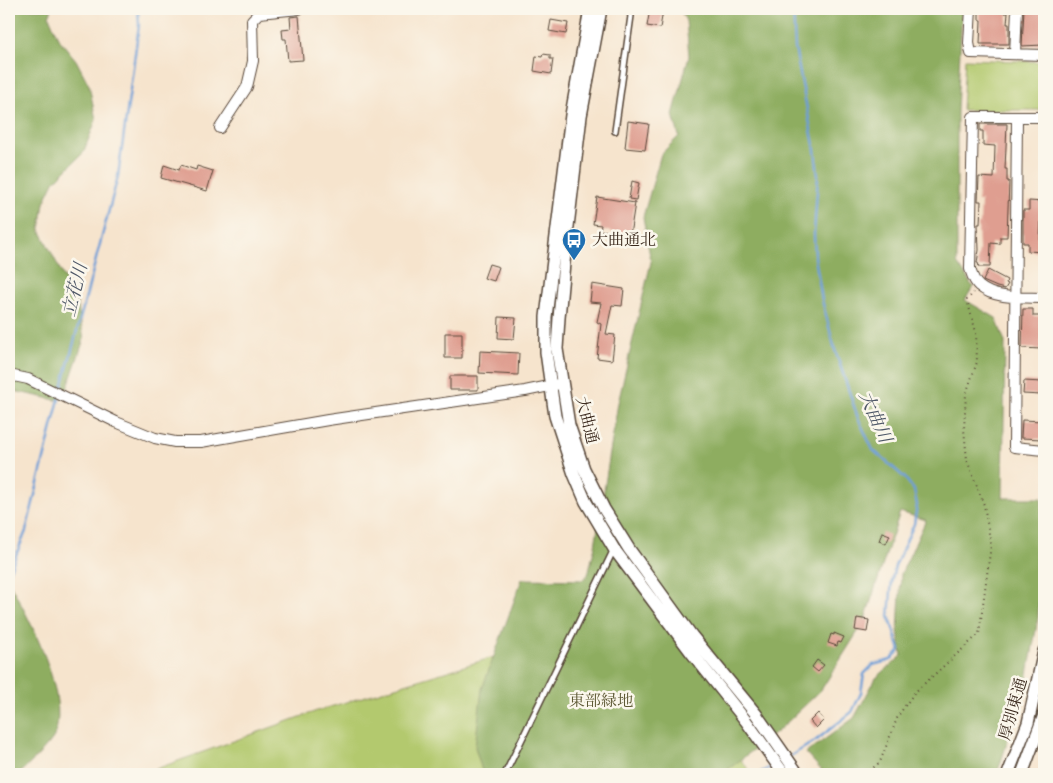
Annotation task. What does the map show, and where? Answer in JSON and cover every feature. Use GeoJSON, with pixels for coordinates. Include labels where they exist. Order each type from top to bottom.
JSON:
{"type":"FeatureCollection","features":[{"type":"Feature","properties":{"kind":"street"},"geometry":{"type":"LineString","coordinates":[[220,128],[247,87],[253,61],[252,20],[259,13],[299,9]]}},
{"type":"Feature","properties":{"kind":"street","name":"大曲通"},"geometry":{"type":"LineString","coordinates":[[590,9],[570,114],[546,317],[546,352],[584,469],[604,508],[659,593],[751,717],[784,774]]}},
{"type":"Feature","properties":{"kind":"street","name":"大曲通"},"geometry":{"type":"LineString","coordinates":[[602,9],[581,116],[565,252],[556,385],[556,416],[574,474],[586,502],[614,549],[691,652],[751,717],[798,774]]}},
{"type":"Feature","properties":{"kind":"street"},"geometry":{"type":"LineString","coordinates":[[971,9],[969,43],[971,53],[1044,54]]}},
{"type":"Feature","properties":{"kind":"street"},"geometry":{"type":"LineString","coordinates":[[1015,54],[1017,9]]}},
{"type":"Feature","properties":{"kind":"street"},"geometry":{"type":"LineString","coordinates":[[1044,117],[973,117],[970,269],[974,281],[980,287],[995,294],[1044,298]]}},
{"type":"Feature","properties":{"kind":"street"},"geometry":{"type":"LineString","coordinates":[[1017,117],[1014,447],[1044,450]]}},
{"type":"Feature","properties":{"kind":"street"},"geometry":{"type":"LineString","coordinates":[[9,375],[28,379],[116,422],[155,438],[174,442],[201,442],[328,420],[556,385]]}},
{"type":"Feature","properties":{"kind":"street","name":"厚別東通"},"geometry":{"type":"LineString","coordinates":[[1008,774],[1028,723],[1042,678],[1044,651]]}},
{"type":"Feature","properties":{"kind":"street","name":"厚別東通"},"geometry":{"type":"LineString","coordinates":[[1022,774],[1044,714]]}},
{"type":"Feature","properties":{"kind":"lane"},"geometry":{"type":"LineString","coordinates":[[615,131],[631,16],[628,9]]}},
{"type":"Feature","properties":{"kind":"lane"},"geometry":{"type":"LineString","coordinates":[[505,774],[614,549]]}},
{"type":"Feature","properties":{"kind":"path"},"geometry":{"type":"LineString","coordinates":[[866,774],[880,762],[898,716],[914,693],[979,634],[991,545],[984,505],[967,460],[964,429],[966,394],[977,362],[976,332],[967,300],[980,287]]}},
{"type":"Feature","properties":{"kind":"green space"},"geometry":{"type":"Polygon","coordinates":[[[9,9],[52,9],[49,16],[58,38],[76,60],[89,85],[96,120],[83,153],[54,182],[44,203],[40,230],[77,303],[84,339],[65,395],[56,400],[9,390],[9,9]]]}},
{"type":"Feature","properties":{"kind":"green space"},"geometry":{"type":"Polygon","coordinates":[[[680,9],[962,9],[957,112],[957,263],[973,287],[965,300],[996,318],[1005,342],[1003,498],[1042,498],[1038,618],[1027,680],[997,774],[825,774],[806,753],[854,718],[876,678],[902,656],[898,631],[901,574],[926,520],[900,512],[864,622],[821,690],[778,731],[722,774],[483,774],[475,747],[482,689],[522,579],[582,580],[588,575],[595,546],[618,403],[651,262],[643,217],[661,154],[679,136],[673,115],[689,56],[686,21],[680,9]]]}},
{"type":"Feature","properties":{"kind":"green space"},"geometry":{"type":"Polygon","coordinates":[[[965,59],[1043,62],[1044,110],[962,110],[965,59]]]}},
{"type":"Feature","properties":{"kind":"green space"},"geometry":{"type":"Polygon","coordinates":[[[9,582],[27,615],[45,656],[57,698],[58,717],[55,734],[50,743],[19,774],[9,774],[9,582]]]}},
{"type":"Feature","properties":{"kind":"green space","name":"東部緑地"},"geometry":{"type":"Polygon","coordinates":[[[628,616],[752,774],[142,774],[317,711],[628,616]]]}},
{"type":"Feature","properties":{"kind":"building"},"geometry":{"type":"Polygon","coordinates":[[[650,9],[663,11],[660,28],[647,26],[650,9]]]}},
{"type":"Feature","properties":{"kind":"building"},"geometry":{"type":"Polygon","coordinates":[[[979,9],[1004,9],[1004,13],[1008,13],[1009,44],[980,44],[981,20],[979,20],[979,9]]]}},
{"type":"Feature","properties":{"kind":"building"},"geometry":{"type":"Polygon","coordinates":[[[1024,9],[1044,9],[1043,45],[1022,46],[1024,9]]]}},
{"type":"Feature","properties":{"kind":"building"},"geometry":{"type":"Polygon","coordinates":[[[299,16],[303,60],[288,61],[286,39],[283,39],[282,30],[291,29],[290,17],[299,16]]]}},
{"type":"Feature","properties":{"kind":"building"},"geometry":{"type":"Polygon","coordinates":[[[551,20],[568,23],[566,34],[549,31],[551,20]]]}},
{"type":"Feature","properties":{"kind":"building"},"geometry":{"type":"Polygon","coordinates":[[[543,54],[550,55],[550,59],[553,59],[551,74],[534,71],[536,56],[542,57],[543,54]]]}},
{"type":"Feature","properties":{"kind":"building"},"geometry":{"type":"Polygon","coordinates":[[[628,121],[649,124],[645,150],[625,148],[628,121]]]}},
{"type":"Feature","properties":{"kind":"building"},"geometry":{"type":"Polygon","coordinates":[[[980,124],[1007,124],[1005,169],[1007,169],[1007,181],[1009,181],[1007,237],[1000,237],[1000,244],[991,243],[990,267],[979,267],[977,263],[979,250],[978,224],[980,224],[981,201],[978,201],[979,177],[994,178],[995,146],[983,145],[983,131],[980,131],[980,124]]]}},
{"type":"Feature","properties":{"kind":"building"},"geometry":{"type":"Polygon","coordinates":[[[164,165],[179,170],[181,165],[196,170],[197,166],[213,171],[207,191],[161,178],[164,165]]]}},
{"type":"Feature","properties":{"kind":"building"},"geometry":{"type":"Polygon","coordinates":[[[632,181],[639,183],[636,200],[629,199],[632,181]]]}},
{"type":"Feature","properties":{"kind":"building"},"geometry":{"type":"Polygon","coordinates":[[[597,197],[635,203],[630,235],[600,230],[601,225],[593,224],[597,197]]]}},
{"type":"Feature","properties":{"kind":"building"},"geometry":{"type":"Polygon","coordinates":[[[1029,201],[1044,202],[1044,216],[1041,216],[1040,240],[1044,240],[1043,252],[1028,251],[1028,243],[1023,243],[1023,210],[1029,210],[1029,201]]]}},
{"type":"Feature","properties":{"kind":"building"},"geometry":{"type":"Polygon","coordinates":[[[489,264],[499,267],[494,281],[484,278],[489,264]]]}},
{"type":"Feature","properties":{"kind":"building"},"geometry":{"type":"Polygon","coordinates":[[[988,270],[1007,280],[1006,283],[1008,284],[1005,289],[983,281],[988,270]]]}},
{"type":"Feature","properties":{"kind":"building"},"geometry":{"type":"Polygon","coordinates":[[[592,284],[624,289],[622,306],[612,305],[606,334],[615,335],[612,360],[597,358],[601,324],[597,322],[601,303],[590,302],[592,284]]]}},
{"type":"Feature","properties":{"kind":"building"},"geometry":{"type":"Polygon","coordinates":[[[1023,309],[1033,309],[1033,316],[1041,316],[1041,349],[1022,348],[1023,309]]]}},
{"type":"Feature","properties":{"kind":"building"},"geometry":{"type":"Polygon","coordinates":[[[499,317],[516,318],[514,339],[498,338],[499,317]]]}},
{"type":"Feature","properties":{"kind":"building"},"geometry":{"type":"Polygon","coordinates":[[[445,333],[462,333],[462,358],[445,358],[445,333]]]}},
{"type":"Feature","properties":{"kind":"building"},"geometry":{"type":"Polygon","coordinates":[[[480,351],[519,353],[518,375],[479,373],[480,351]]]}},
{"type":"Feature","properties":{"kind":"building"},"geometry":{"type":"Polygon","coordinates":[[[450,376],[478,376],[478,390],[450,390],[450,376]]]}},
{"type":"Feature","properties":{"kind":"building"},"geometry":{"type":"Polygon","coordinates":[[[1024,381],[1042,382],[1041,395],[1023,394],[1024,381]]]}},
{"type":"Feature","properties":{"kind":"building"},"geometry":{"type":"Polygon","coordinates":[[[1022,420],[1043,421],[1042,439],[1021,438],[1022,420]]]}},
{"type":"Feature","properties":{"kind":"building"},"geometry":{"type":"Polygon","coordinates":[[[882,532],[890,535],[886,544],[879,541],[882,532]]]}},
{"type":"Feature","properties":{"kind":"building"},"geometry":{"type":"Polygon","coordinates":[[[857,618],[869,620],[867,632],[855,630],[857,618]]]}},
{"type":"Feature","properties":{"kind":"building"},"geometry":{"type":"Polygon","coordinates":[[[834,633],[844,637],[841,643],[838,642],[837,646],[828,643],[831,634],[834,635],[834,633]]]}},
{"type":"Feature","properties":{"kind":"building"},"geometry":{"type":"Polygon","coordinates":[[[817,660],[824,665],[818,672],[812,667],[817,660]]]}},
{"type":"Feature","properties":{"kind":"building"},"geometry":{"type":"Polygon","coordinates":[[[818,713],[824,720],[816,728],[810,721],[818,713]]]}},
{"type":"Feature","properties":{"kind":"waterway","name":"立花川"},"geometry":{"type":"LineString","coordinates":[[61,391],[118,176],[139,25],[138,9]]}},
{"type":"Feature","properties":{"kind":"waterway","name":"大曲川"},"geometry":{"type":"LineString","coordinates":[[789,757],[815,741],[852,712],[861,693],[864,674],[873,665],[891,660],[900,650],[889,616],[892,579],[895,566],[914,524],[917,505],[914,490],[905,478],[873,450],[858,418],[835,350],[822,300],[815,257],[814,234],[818,176],[815,150],[795,48],[793,9]]}},
{"type":"Feature","properties":{"kind":"waterway","name":"立花川"},"geometry":{"type":"LineString","coordinates":[[9,572],[26,531],[59,399]]}},
{"type":"Feature","properties":{"kind":"waterway","name":"大曲川"},"geometry":{"type":"LineString","coordinates":[[757,774],[773,766]]}},
{"type":"Feature","properties":{"kind":"place","name":"大曲通北"},"geometry":{"type":"Point","coordinates":[574,261]}}]}
